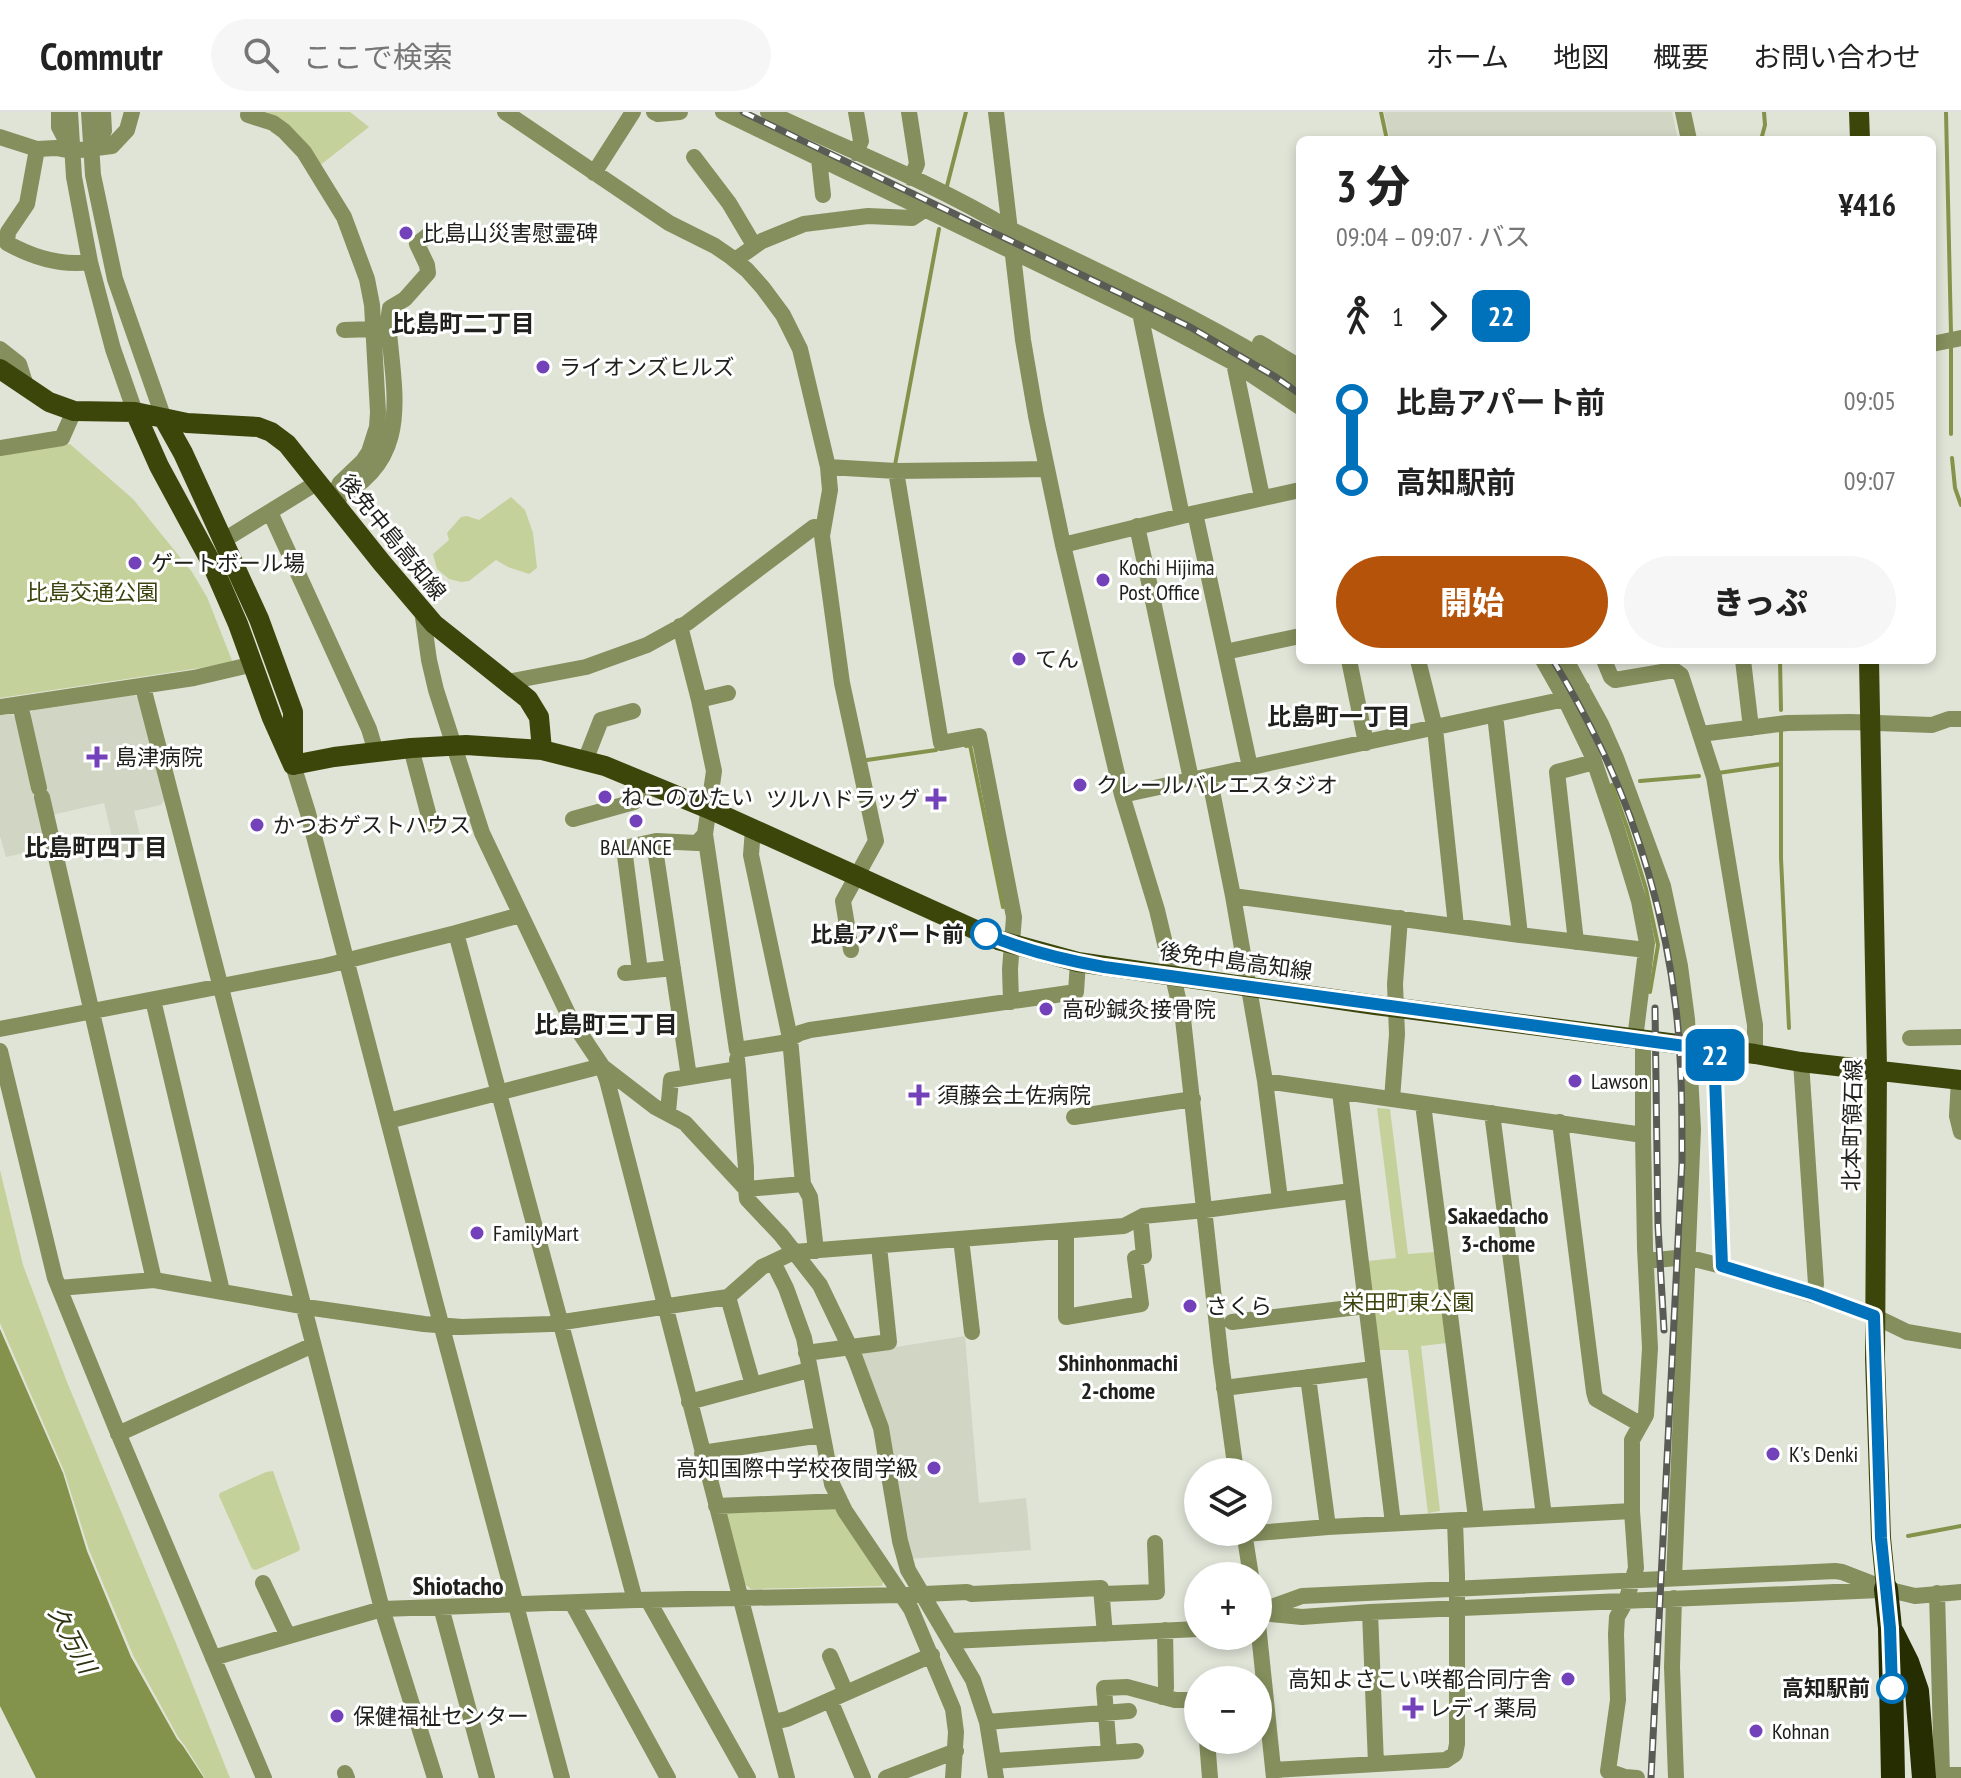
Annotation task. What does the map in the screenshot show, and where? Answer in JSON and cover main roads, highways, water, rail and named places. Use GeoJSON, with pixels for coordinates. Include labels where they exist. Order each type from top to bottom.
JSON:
{"type":"FeatureCollection","features":[{"type":"Feature","properties":{"kind":"highway"},"geometry":{"type":"LineString","coordinates":[[1886,1589],[1890,1628],[1893,1778]]}},
{"type":"Feature","properties":{"kind":"highway"},"geometry":{"type":"LineString","coordinates":[[1890,1628],[1917,1691],[1930,1776]]}},
{"type":"Feature","properties":{"kind":"main road"},"geometry":{"type":"LineString","coordinates":[[1859,112],[1860,136]]}},
{"type":"Feature","properties":{"kind":"main road","name":"後免中島高知線"},"geometry":{"type":"LineString","coordinates":[[0,369],[49,402],[74,411],[135,412],[187,423],[258,427],[271,432],[287,444],[434,624],[528,699],[538,715],[542,750]]}},
{"type":"Feature","properties":{"kind":"main road"},"geometry":{"type":"LineString","coordinates":[[135,412],[159,466],[211,562],[293,765]]}},
{"type":"Feature","properties":{"kind":"main road"},"geometry":{"type":"LineString","coordinates":[[164,419],[183,453],[259,619],[293,712],[293,765]]}},
{"type":"Feature","properties":{"kind":"main road","name":"北本町領石線"},"geometry":{"type":"LineString","coordinates":[[1869,664],[1877,1069],[1874,1316],[1881,1538],[1886,1589]]}},
{"type":"Feature","properties":{"kind":"main road","name":"後免中島高知線"},"geometry":{"type":"LineString","coordinates":[[293,765],[411,748],[454,746],[542,750],[605,766],[709,809],[984,933],[1078,962],[1801,1062],[1960,1080]]}},
{"type":"Feature","properties":{"kind":"water","name":"久万川"},"geometry":{"type":"Polygon","coordinates":[[[0,1329],[63,1473],[87,1551],[131,1657],[177,1739],[204,1778],[36,1778],[0,1706],[0,1329]]]}},
{"type":"Feature","properties":{"kind":"waterway"},"geometry":{"type":"LineString","coordinates":[[947,186],[966,112]]}},
{"type":"Feature","properties":{"kind":"waterway"},"geometry":{"type":"LineString","coordinates":[[1381,112],[1386,136]]}},
{"type":"Feature","properties":{"kind":"waterway"},"geometry":{"type":"LineString","coordinates":[[1762,136],[1764,112]]}},
{"type":"Feature","properties":{"kind":"waterway"},"geometry":{"type":"LineString","coordinates":[[1946,112],[1951,333]]}},
{"type":"Feature","properties":{"kind":"waterway"},"geometry":{"type":"LineString","coordinates":[[895,465],[939,229]]}},
{"type":"Feature","properties":{"kind":"waterway"},"geometry":{"type":"LineString","coordinates":[[1951,348],[1951,434]]}},
{"type":"Feature","properties":{"kind":"waterway"},"geometry":{"type":"LineString","coordinates":[[1952,458],[1955,488],[1961,505]]}},
{"type":"Feature","properties":{"kind":"waterway"},"geometry":{"type":"LineString","coordinates":[[1780,664],[1781,710]]}},
{"type":"Feature","properties":{"kind":"waterway"},"geometry":{"type":"LineString","coordinates":[[1781,730],[1781,858],[1789,1028]]}},
{"type":"Feature","properties":{"kind":"waterway"},"geometry":{"type":"LineString","coordinates":[[966,746],[970,745],[1003,907]]}},
{"type":"Feature","properties":{"kind":"waterway"},"geometry":{"type":"LineString","coordinates":[[867,760],[936,750]]}},
{"type":"Feature","properties":{"kind":"waterway"},"geometry":{"type":"LineString","coordinates":[[1718,773],[1781,764]]}},
{"type":"Feature","properties":{"kind":"waterway"},"geometry":{"type":"LineString","coordinates":[[1640,781],[1699,776]]}},
{"type":"Feature","properties":{"kind":"waterway"},"geometry":{"type":"LineString","coordinates":[[1612,785],[1646,889],[1658,945],[1650,992]]}},
{"type":"Feature","properties":{"kind":"waterway"},"geometry":{"type":"LineString","coordinates":[[1908,1536],[1961,1526]]}},
{"type":"Feature","properties":{"kind":"railway"},"geometry":{"type":"LineString","coordinates":[[743,112],[1190,327],[1296,391]]}},
{"type":"Feature","properties":{"kind":"railway"},"geometry":{"type":"LineString","coordinates":[[1555,664],[1600,746],[1639,841],[1658,908],[1678,1028],[1682,1162],[1651,1778]]}},
{"type":"Feature","properties":{"kind":"railway"},"geometry":{"type":"LineString","coordinates":[[1655,1008],[1658,1226],[1664,1330]]}},
{"type":"Feature","properties":{"kind":"place","name":"比島山災害慰霊碑"},"geometry":{"type":"Point","coordinates":[406,233]}},
{"type":"Feature","properties":{"kind":"place","name":"ライオンズヒルズ"},"geometry":{"type":"Point","coordinates":[543,367]}},
{"type":"Feature","properties":{"kind":"place","name":"ゲートボール場"},"geometry":{"type":"Point","coordinates":[135,563]}},
{"type":"Feature","properties":{"kind":"place","name":"Kochi Hijima Post Office"},"geometry":{"type":"Point","coordinates":[1103,580]}},
{"type":"Feature","properties":{"kind":"place","name":"てん"},"geometry":{"type":"Point","coordinates":[1019,659]}},
{"type":"Feature","properties":{"kind":"place","name":"島津病院"},"geometry":{"type":"Point","coordinates":[97,757]}},
{"type":"Feature","properties":{"kind":"place","name":"クレールバレエスタジオ"},"geometry":{"type":"Point","coordinates":[1080,785]}},
{"type":"Feature","properties":{"kind":"place","name":"ねこのひたい"},"geometry":{"type":"Point","coordinates":[605,797]}},
{"type":"Feature","properties":{"kind":"place","name":"ツルハドラッグ"},"geometry":{"type":"Point","coordinates":[936,799]}},
{"type":"Feature","properties":{"kind":"place","name":"BALANCE"},"geometry":{"type":"Point","coordinates":[636,821]}},
{"type":"Feature","properties":{"kind":"place","name":"かつおゲストハウス"},"geometry":{"type":"Point","coordinates":[257,825]}},
{"type":"Feature","properties":{"kind":"place","name":"比島アパート前"},"geometry":{"type":"Point","coordinates":[986,934]}},
{"type":"Feature","properties":{"kind":"place","name":"高砂鍼灸接骨院"},"geometry":{"type":"Point","coordinates":[1046,1009]}},
{"type":"Feature","properties":{"kind":"place","name":"Lawson"},"geometry":{"type":"Point","coordinates":[1575,1081]}},
{"type":"Feature","properties":{"kind":"place","name":"須藤会土佐病院"},"geometry":{"type":"Point","coordinates":[919,1095]}},
{"type":"Feature","properties":{"kind":"place","name":"FamilyMart"},"geometry":{"type":"Point","coordinates":[477,1233]}},
{"type":"Feature","properties":{"kind":"place","name":"さくら"},"geometry":{"type":"Point","coordinates":[1190,1306]}},
{"type":"Feature","properties":{"kind":"place","name":"K's Denki"},"geometry":{"type":"Point","coordinates":[1773,1454]}},
{"type":"Feature","properties":{"kind":"place","name":"高知国際中学校夜間学級"},"geometry":{"type":"Point","coordinates":[934,1468]}},
{"type":"Feature","properties":{"kind":"place","name":"高知よさこい咲都合同庁舎"},"geometry":{"type":"Point","coordinates":[1568,1679]}},
{"type":"Feature","properties":{"kind":"place","name":"高知駅前"},"geometry":{"type":"Point","coordinates":[1892,1688]}},
{"type":"Feature","properties":{"kind":"place","name":"レディ薬局"},"geometry":{"type":"Point","coordinates":[1413,1708]}},
{"type":"Feature","properties":{"kind":"place","name":"保健福祉センター"},"geometry":{"type":"Point","coordinates":[337,1716]}},
{"type":"Feature","properties":{"kind":"place","name":"Kohnan"},"geometry":{"type":"Point","coordinates":[1756,1731]}},
{"type":"Feature","properties":{"kind":"district","name":"比島町二丁目"},"geometry":{"type":"Point","coordinates":[463,324]}},
{"type":"Feature","properties":{"kind":"district","name":"比島町一丁目"},"geometry":{"type":"Point","coordinates":[1339,717]}},
{"type":"Feature","properties":{"kind":"district","name":"比島町四丁目"},"geometry":{"type":"Point","coordinates":[96,848]}},
{"type":"Feature","properties":{"kind":"district","name":"比島町三丁目"},"geometry":{"type":"Point","coordinates":[606,1025]}},
{"type":"Feature","properties":{"kind":"district","name":"Sakaedacho 3-chome"},"geometry":{"type":"Point","coordinates":[1498,1230]}},
{"type":"Feature","properties":{"kind":"district","name":"Shinhonmachi 2-chome"},"geometry":{"type":"Point","coordinates":[1118,1377]}},
{"type":"Feature","properties":{"kind":"district","name":"Shiotacho"},"geometry":{"type":"Point","coordinates":[458,1586]}},
{"type":"Feature","properties":{"kind":"park label","name":"比島交通公園"},"geometry":{"type":"Point","coordinates":[92,592]}},
{"type":"Feature","properties":{"kind":"park label","name":"栄田町東公園"},"geometry":{"type":"Point","coordinates":[1408,1302]}}]}
